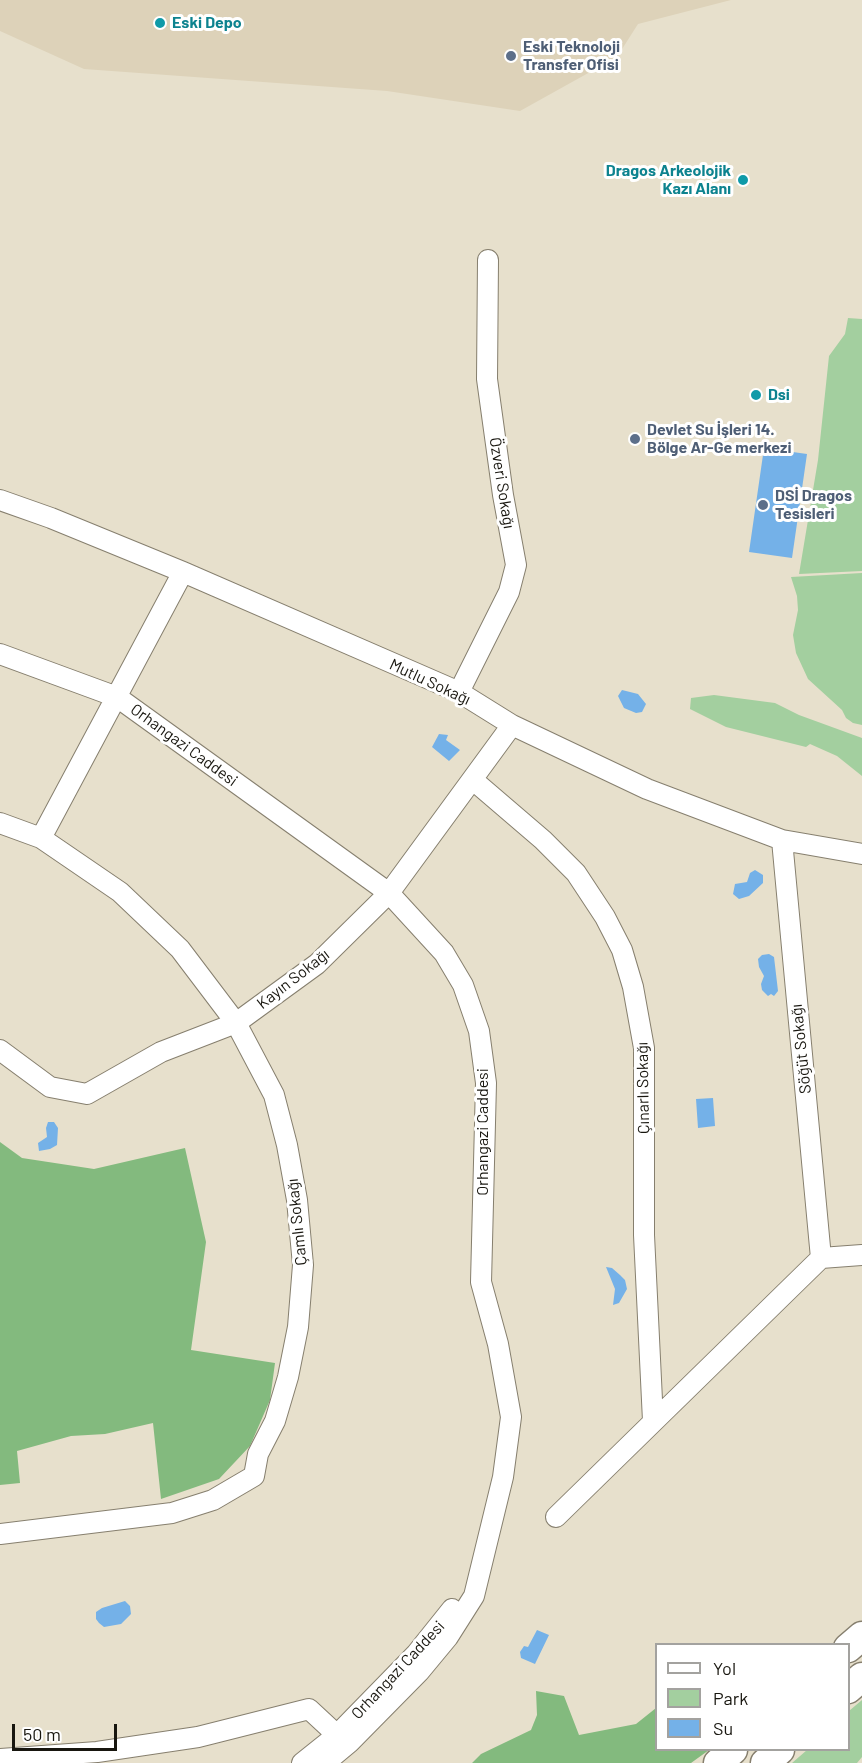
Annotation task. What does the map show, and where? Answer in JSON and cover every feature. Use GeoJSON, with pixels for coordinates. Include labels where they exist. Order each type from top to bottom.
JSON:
{"type":"FeatureCollection","features":[{"type":"Feature","properties":{"kind":"highway"},"geometry":{"type":"LineString","coordinates":[[850,1647],[862,1636]]}},
{"type":"Feature","properties":{"kind":"highway"},"geometry":{"type":"LineString","coordinates":[[850,1688],[862,1677]]}},
{"type":"Feature","properties":{"kind":"highway"},"geometry":{"type":"LineString","coordinates":[[718,1763],[731,1751]]}},
{"type":"Feature","properties":{"kind":"highway"},"geometry":{"type":"LineString","coordinates":[[765,1763],[778,1751]]}},
{"type":"Feature","properties":{"kind":"street","name":"Özveri Sokağı"},"geometry":{"type":"LineString","coordinates":[[459,692],[509,592],[516,565],[503,495],[487,379],[488,260]]}},
{"type":"Feature","properties":{"kind":"street","name":"Mutlu Sokağı"},"geometry":{"type":"LineString","coordinates":[[0,500],[51,518],[183,572],[459,692],[512,725],[647,789],[782,840],[862,854]]}},
{"type":"Feature","properties":{"kind":"street"},"geometry":{"type":"LineString","coordinates":[[41,838],[183,572]]}},
{"type":"Feature","properties":{"kind":"street","name":"Orhangazi Caddesi"},"geometry":{"type":"LineString","coordinates":[[0,654],[117,697],[389,893],[444,953],[463,985],[479,1030],[486,1083],[481,1282],[498,1344],[510,1417],[503,1477],[474,1596],[448,1637],[419,1672],[350,1742],[325,1763]]}},
{"type":"Feature","properties":{"kind":"street","name":"Kayın Sokağı"},"geometry":{"type":"LineString","coordinates":[[0,1050],[50,1087],[87,1094],[161,1052],[236,1023],[317,964],[389,893],[512,725]]}},
{"type":"Feature","properties":{"kind":"street","name":"Çınarlı Sokağı"},"geometry":{"type":"LineString","coordinates":[[473,780],[543,840],[576,873],[605,917],[617,942],[633,987],[644,1048],[644,1235],[653,1421]]}},
{"type":"Feature","properties":{"kind":"street","name":"Çamlı Sokağı"},"geometry":{"type":"LineString","coordinates":[[0,823],[41,838],[120,892],[180,949],[236,1023],[274,1095],[287,1145],[297,1200],[303,1265],[298,1327],[288,1377],[275,1421],[258,1454],[254,1476],[213,1500],[172,1513],[0,1534]]}},
{"type":"Feature","properties":{"kind":"street","name":"Söğüt Sokağı"},"geometry":{"type":"LineString","coordinates":[[782,840],[821,1258]]}},
{"type":"Feature","properties":{"kind":"street"},"geometry":{"type":"LineString","coordinates":[[556,1516],[821,1258],[862,1255]]}},
{"type":"Feature","properties":{"kind":"street","name":"Orhangazi Caddesi"},"geometry":{"type":"LineString","coordinates":[[302,1763],[337,1735],[416,1654],[446,1618],[481,1566]]}},
{"type":"Feature","properties":{"kind":"street"},"geometry":{"type":"LineString","coordinates":[[0,1759],[97,1752],[198,1737],[309,1709],[337,1735]]}},
{"type":"Feature","properties":{"kind":"shaded area"},"geometry":{"type":"Polygon","coordinates":[[[0,0],[731,0],[638,24],[617,57],[520,111],[387,91],[84,69],[0,31],[0,0]]]}},
{"type":"Feature","properties":{"kind":"green space"},"geometry":{"type":"Polygon","coordinates":[[[848,318],[862,319],[862,571],[799,574],[818,460],[829,356],[845,334],[848,318]]]}},
{"type":"Feature","properties":{"kind":"green space"},"geometry":{"type":"Polygon","coordinates":[[[862,573],[862,725],[846,718],[842,710],[808,679],[796,653],[793,635],[798,610],[797,596],[791,577],[862,573]]]}},
{"type":"Feature","properties":{"kind":"green space"},"geometry":{"type":"Polygon","coordinates":[[[714,695],[775,703],[799,715],[862,738],[862,776],[837,756],[810,744],[806,747],[726,727],[690,709],[691,698],[714,695]]]}},
{"type":"Feature","properties":{"kind":"green space"},"geometry":{"type":"Polygon","coordinates":[[[0,1142],[22,1158],[94,1169],[185,1148],[206,1242],[191,1350],[275,1363],[270,1400],[250,1446],[219,1479],[161,1499],[153,1423],[105,1434],[71,1436],[17,1451],[20,1483],[0,1485],[0,1142]]]}},
{"type":"Feature","properties":{"kind":"green space"},"geometry":{"type":"Polygon","coordinates":[[[536,1691],[564,1696],[579,1735],[636,1724],[655,1709],[655,1751],[708,1751],[691,1763],[472,1763],[481,1754],[531,1730],[537,1715],[536,1691]]]}},
{"type":"Feature","properties":{"kind":"green space"},"geometry":{"type":"Polygon","coordinates":[[[862,1700],[862,1757],[857,1763],[792,1763],[806,1751],[850,1751],[850,1710],[862,1700]]]}},
{"type":"Feature","properties":{"kind":"water"},"geometry":{"type":"Polygon","coordinates":[[[764,448],[807,454],[792,558],[749,552],[764,448]]]}},
{"type":"Feature","properties":{"kind":"water"},"geometry":{"type":"Polygon","coordinates":[[[622,690],[638,694],[646,704],[642,712],[636,713],[624,708],[618,696],[622,690]]]}},
{"type":"Feature","properties":{"kind":"water"},"geometry":{"type":"Polygon","coordinates":[[[439,734],[448,735],[446,740],[460,750],[449,761],[432,747],[439,734]]]}},
{"type":"Feature","properties":{"kind":"water"},"geometry":{"type":"Polygon","coordinates":[[[755,870],[763,875],[763,883],[749,896],[739,899],[733,894],[735,884],[747,882],[750,873],[755,870]]]}},
{"type":"Feature","properties":{"kind":"water"},"geometry":{"type":"Polygon","coordinates":[[[769,954],[774,957],[778,991],[774,996],[771,994],[768,996],[762,990],[761,984],[764,976],[758,959],[762,955],[769,954]]]}},
{"type":"Feature","properties":{"kind":"water"},"geometry":{"type":"Polygon","coordinates":[[[713,1098],[715,1126],[698,1128],[696,1099],[713,1098]]]}},
{"type":"Feature","properties":{"kind":"water"},"geometry":{"type":"Polygon","coordinates":[[[48,1122],[54,1122],[58,1128],[57,1145],[39,1151],[38,1143],[47,1137],[48,1122]]]}},
{"type":"Feature","properties":{"kind":"water"},"geometry":{"type":"Polygon","coordinates":[[[606,1267],[612,1268],[625,1280],[627,1289],[619,1303],[613,1305],[615,1289],[606,1267]]]}},
{"type":"Feature","properties":{"kind":"water"},"geometry":{"type":"Polygon","coordinates":[[[125,1601],[130,1606],[131,1614],[121,1624],[104,1627],[96,1619],[96,1612],[102,1608],[125,1601]]]}},
{"type":"Feature","properties":{"kind":"water"},"geometry":{"type":"Polygon","coordinates":[[[537,1630],[549,1635],[535,1664],[521,1658],[520,1652],[524,1646],[528,1647],[537,1630]]]}},
{"type":"Feature","properties":{"kind":"place","name":"Eski Depo"},"geometry":{"type":"Point","coordinates":[160,23]}},
{"type":"Feature","properties":{"kind":"place","name":"Eski Teknoloji Transfer Ofisi"},"geometry":{"type":"Point","coordinates":[511,56]}},
{"type":"Feature","properties":{"kind":"place","name":"Dragos Arkeolojik Kazı Alanı"},"geometry":{"type":"Point","coordinates":[743,180]}},
{"type":"Feature","properties":{"kind":"place","name":"Dsi"},"geometry":{"type":"Point","coordinates":[756,395]}},
{"type":"Feature","properties":{"kind":"place","name":"Devlet Su İşleri 14. Bölge Ar-Ge merkezi"},"geometry":{"type":"Point","coordinates":[635,439]}},
{"type":"Feature","properties":{"kind":"place","name":"DSİ Dragos Tesisleri"},"geometry":{"type":"Point","coordinates":[763,505]}}]}
